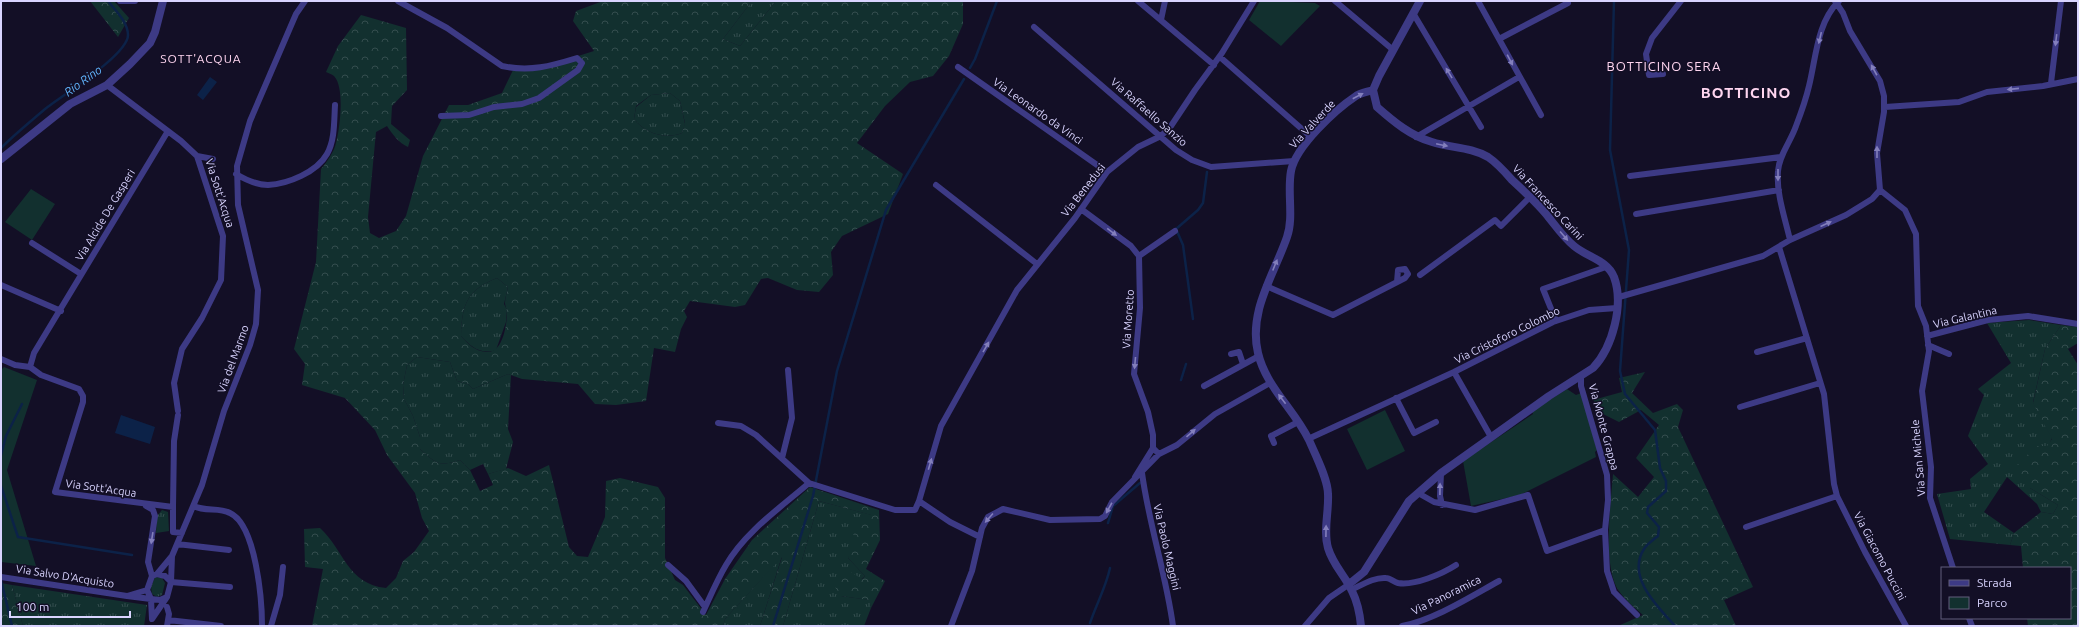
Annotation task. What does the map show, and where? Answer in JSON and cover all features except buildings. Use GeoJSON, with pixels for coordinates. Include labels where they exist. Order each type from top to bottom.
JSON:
{"type":"FeatureCollection","features":[{"type":"Feature","properties":{"kind":"street"},"geometry":{"type":"LineString","coordinates":[[120,1],[135,1]]}},
{"type":"Feature","properties":{"kind":"street"},"geometry":{"type":"LineString","coordinates":[[1,159],[70,104],[107,85],[130,64],[150,43],[155,32],[164,1]]}},
{"type":"Feature","properties":{"kind":"street","name":"Via del Marmo"},"geometry":{"type":"LineString","coordinates":[[155,575],[172,556],[194,506],[202,486],[224,411],[252,340],[258,312],[256,279],[238,205],[236,174],[239,156],[250,121],[296,14],[305,1]]}},
{"type":"Feature","properties":{"kind":"street"},"geometry":{"type":"LineString","coordinates":[[398,1],[447,28],[502,66],[511,68],[547,68],[577,58],[582,63],[578,70],[556,88],[539,98],[522,104],[494,107],[469,115],[441,116]]}},
{"type":"Feature","properties":{"kind":"street"},"geometry":{"type":"LineString","coordinates":[[1138,1],[1214,65]]}},
{"type":"Feature","properties":{"kind":"street"},"geometry":{"type":"LineString","coordinates":[[1161,20],[1164,1]]}},
{"type":"Feature","properties":{"kind":"street","name":"Via Benedusi"},"geometry":{"type":"LineString","coordinates":[[920,501],[941,426],[1017,290],[1081,209],[1107,172],[1138,147],[1162,136],[1171,126],[1220,57],[1254,1]]}},
{"type":"Feature","properties":{"kind":"street"},"geometry":{"type":"LineString","coordinates":[[1335,1],[1392,49]]}},
{"type":"Feature","properties":{"kind":"street"},"geometry":{"type":"LineString","coordinates":[[1373,90],[1392,49],[1420,1]]}},
{"type":"Feature","properties":{"kind":"street"},"geometry":{"type":"LineString","coordinates":[[1478,1],[1519,78],[1541,115]]}},
{"type":"Feature","properties":{"kind":"street"},"geometry":{"type":"LineString","coordinates":[[1663,74],[1649,76],[1646,54],[1652,38],[1681,1]]}},
{"type":"Feature","properties":{"kind":"street"},"geometry":{"type":"LineString","coordinates":[[2051,83],[2061,1]]}},
{"type":"Feature","properties":{"kind":"street"},"geometry":{"type":"LineString","coordinates":[[1620,296],[1756,260],[1790,240],[1846,215],[1872,199],[1880,190],[1877,149],[1884,107],[1884,96],[1880,81],[1850,31],[1837,2],[1830,12],[1822,30],[1809,87],[1796,127],[1781,157],[1778,171],[1779,190],[1790,240]]}},
{"type":"Feature","properties":{"kind":"street"},"geometry":{"type":"LineString","coordinates":[[1499,39],[1568,3]]}},
{"type":"Feature","properties":{"kind":"street"},"geometry":{"type":"LineString","coordinates":[[1413,13],[1481,127]]}},
{"type":"Feature","properties":{"kind":"street","name":"Via Raffaello Sanzio"},"geometry":{"type":"LineString","coordinates":[[1034,27],[1162,136],[1176,150],[1192,160],[1210,167],[1294,161]]}},
{"type":"Feature","properties":{"kind":"street"},"geometry":{"type":"LineString","coordinates":[[1220,57],[1312,137]]}},
{"type":"Feature","properties":{"kind":"street","name":"Via Leonardo da Vinci"},"geometry":{"type":"LineString","coordinates":[[958,67],[1107,172]]}},
{"type":"Feature","properties":{"kind":"street"},"geometry":{"type":"LineString","coordinates":[[1416,137],[1519,78]]}},
{"type":"Feature","properties":{"kind":"street"},"geometry":{"type":"LineString","coordinates":[[1884,107],[1959,102],[1987,92],[2043,86],[2051,83],[2078,79]]}},
{"type":"Feature","properties":{"kind":"street","name":"Via Sott'Acqua"},"geometry":{"type":"LineString","coordinates":[[107,85],[168,131],[198,156],[224,236],[221,280],[202,318],[182,349],[174,384],[178,413],[174,440],[173,532],[182,533]]}},
{"type":"Feature","properties":{"kind":"street","name":"Via Francesco Carini"},"geometry":{"type":"LineString","coordinates":[[1351,590],[1383,544],[1400,513],[1418,493],[1440,473],[1549,396],[1593,368],[1608,349],[1620,296],[1614,277],[1606,267],[1574,247],[1530,197],[1488,157],[1472,150],[1433,143],[1416,137],[1377,107],[1373,90]]}},
{"type":"Feature","properties":{"kind":"street","name":"Via Valverde"},"geometry":{"type":"LineString","coordinates":[[1351,590],[1328,548],[1326,538],[1328,491],[1308,438],[1270,384],[1259,356],[1255,333],[1258,310],[1289,228],[1289,185],[1294,161],[1298,153],[1312,137],[1357,95],[1373,90]]}},
{"type":"Feature","properties":{"kind":"street"},"geometry":{"type":"LineString","coordinates":[[236,174],[252,182],[269,185],[291,180],[316,168],[328,153],[333,135],[335,105]]}},
{"type":"Feature","properties":{"kind":"street","name":"Via Alcide De Gasperi"},"geometry":{"type":"LineString","coordinates":[[30,367],[34,353],[61,311],[81,274],[168,131]]}},
{"type":"Feature","properties":{"kind":"street"},"geometry":{"type":"LineString","coordinates":[[198,156],[213,159]]}},
{"type":"Feature","properties":{"kind":"street"},"geometry":{"type":"LineString","coordinates":[[1630,176],[1781,157]]}},
{"type":"Feature","properties":{"kind":"street"},"geometry":{"type":"LineString","coordinates":[[936,185],[1037,264]]}},
{"type":"Feature","properties":{"kind":"street"},"geometry":{"type":"LineString","coordinates":[[1636,214],[1779,190]]}},
{"type":"Feature","properties":{"kind":"street","name":"Via San Michele"},"geometry":{"type":"LineString","coordinates":[[1880,190],[1905,210],[1916,234],[1918,306],[1927,336],[1929,351],[1922,391],[1931,467],[1930,498],[1953,567]]}},
{"type":"Feature","properties":{"kind":"street"},"geometry":{"type":"LineString","coordinates":[[1420,275],[1495,220],[1501,226],[1530,197]]}},
{"type":"Feature","properties":{"kind":"street"},"geometry":{"type":"LineString","coordinates":[[1081,209],[1131,246],[1139,256],[1175,231]]}},
{"type":"Feature","properties":{"kind":"street"},"geometry":{"type":"LineString","coordinates":[[32,243],[81,274]]}},
{"type":"Feature","properties":{"kind":"street","name":"Via Giacomo Puccini"},"geometry":{"type":"LineString","coordinates":[[1778,247],[1824,394],[1834,484],[1837,496],[1865,552],[1906,626]]}},
{"type":"Feature","properties":{"kind":"street","name":"Via Moretto"},"geometry":{"type":"LineString","coordinates":[[1139,256],[1140,308],[1134,374],[1148,412],[1153,435],[1153,448]]}},
{"type":"Feature","properties":{"kind":"street"},"geometry":{"type":"LineString","coordinates":[[1556,321],[1543,289],[1606,267]]}},
{"type":"Feature","properties":{"kind":"street"},"geometry":{"type":"LineString","coordinates":[[1266,286],[1333,315],[1397,282]]}},
{"type":"Feature","properties":{"kind":"street"},"geometry":{"type":"LineString","coordinates":[[1,285],[61,311]]}},
{"type":"Feature","properties":{"kind":"street","name":"Via Cristoforo Colombo"},"geometry":{"type":"LineString","coordinates":[[1308,438],[1454,372],[1556,321],[1589,310],[1617,308]]}},
{"type":"Feature","properties":{"kind":"street","name":"Via Galantina"},"geometry":{"type":"LineString","coordinates":[[1927,336],[1988,320],[2028,316],[2078,324]]}},
{"type":"Feature","properties":{"kind":"street"},"geometry":{"type":"LineString","coordinates":[[1757,352],[1807,338]]}},
{"type":"Feature","properties":{"kind":"street"},"geometry":{"type":"LineString","coordinates":[[1928,345],[1949,354]]}},
{"type":"Feature","properties":{"kind":"street"},"geometry":{"type":"LineString","coordinates":[[1231,354],[1239,352],[1244,364]]}},
{"type":"Feature","properties":{"kind":"street"},"geometry":{"type":"LineString","coordinates":[[1204,386],[1259,356]]}},
{"type":"Feature","properties":{"kind":"street"},"geometry":{"type":"LineString","coordinates":[[1,359],[15,365],[30,367]]}},
{"type":"Feature","properties":{"kind":"street","name":"Via Sott'Acqua"},"geometry":{"type":"LineString","coordinates":[[30,367],[40,375],[79,389],[83,396],[83,402],[55,492],[145,505],[173,507]]}},
{"type":"Feature","properties":{"kind":"street"},"geometry":{"type":"LineString","coordinates":[[782,458],[792,418],[788,370]]}},
{"type":"Feature","properties":{"kind":"street","name":"Via Cristoforo Colombo"},"geometry":{"type":"LineString","coordinates":[[1454,372],[1491,437]]}},
{"type":"Feature","properties":{"kind":"street","name":"Via Monte Grappa"},"geometry":{"type":"LineString","coordinates":[[1581,376],[1581,386],[1607,475],[1608,500],[1605,530],[1607,571],[1614,592],[1637,615]]}},
{"type":"Feature","properties":{"kind":"street"},"geometry":{"type":"LineString","coordinates":[[1740,407],[1820,383]]}},
{"type":"Feature","properties":{"kind":"street"},"geometry":{"type":"LineString","coordinates":[[1134,478],[1142,473],[1159,454],[1177,445],[1215,414],[1270,384]]}},
{"type":"Feature","properties":{"kind":"street"},"geometry":{"type":"LineString","coordinates":[[1396,398],[1414,432],[1436,422]]}},
{"type":"Feature","properties":{"kind":"street"},"geometry":{"type":"LineString","coordinates":[[1274,443],[1271,436],[1298,422]]}},
{"type":"Feature","properties":{"kind":"street"},"geometry":{"type":"LineString","coordinates":[[718,423],[741,426],[759,438],[809,483],[894,510],[915,510],[920,501],[950,522],[980,537]]}},
{"type":"Feature","properties":{"kind":"street"},"geometry":{"type":"LineString","coordinates":[[951,626],[972,571],[980,537],[988,517],[1003,510],[1050,520],[1100,519],[1105,516],[1112,502],[1134,478],[1153,448],[1159,454]]}},
{"type":"Feature","properties":{"kind":"street","name":"Via Paolo Maggini"},"geometry":{"type":"LineString","coordinates":[[1142,473],[1145,495],[1170,604],[1173,626]]}},
{"type":"Feature","properties":{"kind":"street"},"geometry":{"type":"LineString","coordinates":[[1440,473],[1440,496],[1442,505]]}},
{"type":"Feature","properties":{"kind":"street"},"geometry":{"type":"LineString","coordinates":[[668,565],[686,581],[704,610],[726,564],[745,540],[757,527],[809,483]]}},
{"type":"Feature","properties":{"kind":"street"},"geometry":{"type":"LineString","coordinates":[[1418,493],[1442,505],[1475,510],[1528,495],[1547,551],[1605,530]]}},
{"type":"Feature","properties":{"kind":"street"},"geometry":{"type":"LineString","coordinates":[[1746,527],[1837,496]]}},
{"type":"Feature","properties":{"kind":"street","name":"Via Sott'Acqua"},"geometry":{"type":"LineString","coordinates":[[145,505],[153,510],[155,516],[148,562],[155,575]]}},
{"type":"Feature","properties":{"kind":"street"},"geometry":{"type":"LineString","coordinates":[[194,506],[201,509],[226,511],[234,515],[240,522],[258,568],[262,626]]}},
{"type":"Feature","properties":{"kind":"street"},"geometry":{"type":"LineString","coordinates":[[177,544],[229,550]]}},
{"type":"Feature","properties":{"kind":"street","name":"Via del Marmo"},"geometry":{"type":"LineString","coordinates":[[171,582],[172,556]]}},
{"type":"Feature","properties":{"kind":"street"},"geometry":{"type":"LineString","coordinates":[[1305,626],[1330,598],[1378,579],[1387,578],[1398,583],[1426,580],[1443,573],[1456,565]]}},
{"type":"Feature","properties":{"kind":"street"},"geometry":{"type":"LineString","coordinates":[[271,626],[282,586],[283,567]]}},
{"type":"Feature","properties":{"kind":"street"},"geometry":{"type":"LineString","coordinates":[[153,626],[151,599],[147,590],[155,575],[165,576],[171,582],[230,587]]}},
{"type":"Feature","properties":{"kind":"street","name":"Via Salvo D'Acquisto"},"geometry":{"type":"LineString","coordinates":[[3,577],[151,599]]}},
{"type":"Feature","properties":{"kind":"street","name":"Via Panoramica"},"geometry":{"type":"LineString","coordinates":[[1402,626],[1414,623],[1450,607],[1499,581]]}},
{"type":"Feature","properties":{"kind":"street"},"geometry":{"type":"LineString","coordinates":[[152,619],[167,597],[171,582]]}},
{"type":"Feature","properties":{"kind":"street","name":"Via Salvo D'Acquisto"},"geometry":{"type":"LineString","coordinates":[[127,596],[147,590]]}},
{"type":"Feature","properties":{"kind":"street"},"geometry":{"type":"LineString","coordinates":[[1351,590],[1361,626]]}},
{"type":"Feature","properties":{"kind":"street"},"geometry":{"type":"LineString","coordinates":[[151,599],[160,600],[167,597]]}},
{"type":"Feature","properties":{"kind":"street"},"geometry":{"type":"LineString","coordinates":[[167,607],[168,623],[222,626]]}},
{"type":"Feature","properties":{"kind":"green space"},"geometry":{"type":"Polygon","coordinates":[[[90,1],[114,1],[129,18],[118,37],[90,1]]]}},
{"type":"Feature","properties":{"kind":"green space"},"geometry":{"type":"Polygon","coordinates":[[[603,1],[752,1],[723,39],[740,46],[776,1],[963,1],[963,24],[949,56],[933,76],[910,82],[885,106],[857,143],[903,174],[888,214],[842,236],[831,252],[833,275],[819,292],[797,290],[768,278],[761,279],[745,305],[735,307],[690,301],[684,311],[687,317],[681,329],[675,352],[654,348],[646,401],[616,405],[595,404],[578,384],[522,379],[508,374],[473,389],[468,384],[457,381],[450,362],[417,357],[407,365],[403,385],[404,399],[413,416],[420,437],[420,449],[438,463],[442,464],[460,460],[470,470],[480,491],[493,485],[488,474],[508,468],[526,476],[549,465],[569,547],[577,556],[588,557],[605,517],[606,481],[620,478],[658,487],[665,498],[665,558],[675,580],[683,585],[706,615],[725,579],[752,540],[810,487],[879,510],[880,540],[866,569],[885,581],[871,608],[869,600],[841,596],[835,587],[839,574],[849,571],[862,579],[865,576],[848,558],[855,529],[871,515],[819,501],[783,626],[760,626],[782,557],[725,619],[723,626],[312,626],[323,569],[305,567],[304,529],[320,528],[354,573],[373,585],[386,588],[396,578],[403,561],[414,552],[429,531],[422,518],[415,493],[387,455],[375,430],[345,398],[302,385],[305,364],[294,349],[316,262],[321,169],[330,157],[335,146],[338,136],[341,108],[340,89],[337,81],[333,75],[326,72],[338,46],[361,15],[406,28],[407,90],[392,106],[391,124],[410,140],[408,147],[396,138],[387,126],[376,132],[368,217],[370,233],[379,238],[396,231],[406,216],[423,156],[449,105],[468,105],[502,93],[514,68],[553,64],[594,51],[573,21],[576,11],[603,1]],[[670,93],[651,95],[636,106],[634,119],[644,128],[656,134],[669,136],[682,133],[685,123],[680,101],[670,93]],[[497,278],[473,293],[468,300],[463,315],[461,336],[472,347],[486,352],[492,351],[500,343],[506,324],[507,312],[505,301],[508,287],[497,278]]]}},
{"type":"Feature","properties":{"kind":"green space"},"geometry":{"type":"Polygon","coordinates":[[[752,1],[776,1],[740,46],[723,39],[752,1]]]}},
{"type":"Feature","properties":{"kind":"green space"},"geometry":{"type":"Polygon","coordinates":[[[1260,1],[1315,3],[1320,6],[1281,46],[1249,20],[1260,1]]]}},
{"type":"Feature","properties":{"kind":"green space"},"geometry":{"type":"Polygon","coordinates":[[[670,93],[680,101],[685,124],[682,133],[669,136],[656,134],[644,128],[634,119],[636,107],[651,95],[670,93]]]}},
{"type":"Feature","properties":{"kind":"green space"},"geometry":{"type":"Polygon","coordinates":[[[31,189],[55,204],[32,240],[5,222],[31,189]]]}},
{"type":"Feature","properties":{"kind":"green space"},"geometry":{"type":"Polygon","coordinates":[[[497,278],[508,287],[504,304],[507,310],[506,322],[496,350],[481,351],[469,344],[461,336],[463,315],[468,300],[473,293],[497,278]]]}},
{"type":"Feature","properties":{"kind":"green space"},"geometry":{"type":"Polygon","coordinates":[[[2029,320],[2061,325],[2045,349],[2033,402],[2052,438],[2030,488],[2058,505],[2053,514],[2041,512],[2037,504],[2007,477],[1984,512],[2014,533],[2010,545],[1950,539],[1937,494],[1971,489],[1970,479],[1988,464],[1968,436],[1984,395],[1978,389],[2011,363],[1987,323],[2029,320]]]}},
{"type":"Feature","properties":{"kind":"green space"},"geometry":{"type":"Polygon","coordinates":[[[2061,325],[2078,327],[2078,343],[2068,349],[2078,365],[2078,626],[2028,626],[2027,619],[2071,619],[2071,567],[2023,567],[2021,546],[2010,545],[2014,533],[2041,512],[2053,514],[2058,505],[2030,488],[2013,470],[2036,446],[2047,446],[2052,439],[2033,403],[2045,349],[2061,325]]]}},
{"type":"Feature","properties":{"kind":"green space"},"geometry":{"type":"Polygon","coordinates":[[[417,357],[450,362],[457,381],[468,384],[473,389],[508,374],[511,375],[508,429],[513,442],[506,469],[488,474],[483,464],[470,470],[460,460],[442,464],[434,461],[420,449],[420,437],[413,416],[404,399],[403,385],[407,365],[417,357]]]}},
{"type":"Feature","properties":{"kind":"green space"},"geometry":{"type":"Polygon","coordinates":[[[4,367],[37,380],[7,470],[36,566],[1,562],[1,370],[4,367]]]}},
{"type":"Feature","properties":{"kind":"green space"},"geometry":{"type":"Polygon","coordinates":[[[1645,372],[1632,393],[1653,413],[1677,404],[1683,410],[1678,427],[1753,587],[1724,600],[1736,626],[1618,626],[1643,615],[1627,601],[1619,591],[1614,581],[1611,567],[1609,534],[1613,474],[1638,497],[1654,477],[1636,458],[1659,425],[1641,410],[1619,422],[1603,414],[1593,400],[1622,392],[1619,378],[1645,372]]]}},
{"type":"Feature","properties":{"kind":"green space"},"geometry":{"type":"Polygon","coordinates":[[[1567,389],[1576,395],[1581,393],[1597,450],[1595,452],[1596,457],[1520,495],[1471,506],[1463,461],[1533,414],[1532,411],[1567,389]]]}},
{"type":"Feature","properties":{"kind":"green space"},"geometry":{"type":"Polygon","coordinates":[[[1385,410],[1405,451],[1367,470],[1347,429],[1385,410]]]}},
{"type":"Feature","properties":{"kind":"green space"},"geometry":{"type":"Polygon","coordinates":[[[819,501],[872,515],[848,558],[865,576],[841,596],[870,600],[871,608],[864,626],[783,626],[819,501]]]}},
{"type":"Feature","properties":{"kind":"green space"},"geometry":{"type":"Polygon","coordinates":[[[162,510],[168,512],[169,531],[156,533],[157,516],[162,510]]]}},
{"type":"Feature","properties":{"kind":"green space"},"geometry":{"type":"Polygon","coordinates":[[[782,556],[760,626],[723,626],[725,619],[782,556]]]}},
{"type":"Feature","properties":{"kind":"green space"},"geometry":{"type":"Polygon","coordinates":[[[155,577],[162,578],[165,583],[162,595],[157,597],[152,594],[151,587],[155,577]]]}},
{"type":"Feature","properties":{"kind":"green space"},"geometry":{"type":"Polygon","coordinates":[[[1,583],[12,585],[23,626],[1,626],[1,583]]]}},
{"type":"Feature","properties":{"kind":"green space"},"geometry":{"type":"Polygon","coordinates":[[[12,585],[147,605],[144,626],[23,626],[12,585]]]}},
{"type":"Feature","properties":{"kind":"water"},"geometry":{"type":"Polygon","coordinates":[[[210,77],[217,82],[203,100],[197,95],[210,77]]]}},
{"type":"Feature","properties":{"kind":"water"},"geometry":{"type":"Polygon","coordinates":[[[121,415],[155,427],[150,444],[115,433],[121,415]]]}},
{"type":"Feature","properties":{"kind":"waterway","name":"Rio Rino"},"geometry":{"type":"LineString","coordinates":[[1,148],[45,109],[106,64],[125,43],[128,35],[126,25],[121,16],[108,1]]}},
{"type":"Feature","properties":{"kind":"waterway"},"geometry":{"type":"LineString","coordinates":[[970,68],[975,59],[997,1]]}},
{"type":"Feature","properties":{"kind":"waterway"},"geometry":{"type":"LineString","coordinates":[[1614,1],[1610,150],[1629,250],[1620,371],[1625,394],[1655,430],[1660,468],[1666,481],[1666,491],[1648,507],[1647,513],[1659,527],[1658,536],[1644,549],[1639,560],[1639,570],[1641,581],[1646,591],[1660,610],[1675,626]]}},
{"type":"Feature","properties":{"kind":"waterway"},"geometry":{"type":"LineString","coordinates":[[773,626],[813,496],[837,371],[886,210],[964,79]]}},
{"type":"Feature","properties":{"kind":"waterway"},"geometry":{"type":"LineString","coordinates":[[1193,319],[1183,245],[1176,229],[1198,210],[1203,203],[1207,172]]}},
{"type":"Feature","properties":{"kind":"waterway"},"geometry":{"type":"LineString","coordinates":[[1181,380],[1186,364]]}},
{"type":"Feature","properties":{"kind":"waterway"},"geometry":{"type":"LineString","coordinates":[[1,455],[6,436],[22,404]]}},
{"type":"Feature","properties":{"kind":"waterway"},"geometry":{"type":"LineString","coordinates":[[1108,523],[1113,506],[1140,483]]}},
{"type":"Feature","properties":{"kind":"waterway"},"geometry":{"type":"LineString","coordinates":[[1,486],[18,537],[132,555]]}},
{"type":"Feature","properties":{"kind":"waterway"},"geometry":{"type":"LineString","coordinates":[[1090,623],[1110,568]]}},
{"type":"Feature","properties":{"kind":"waterway","name":"Rio Rino"},"geometry":{"type":"LineString","coordinates":[[1,580],[12,626]]}},
{"type":"Feature","properties":{"kind":"district","name":"SOTT'ACQUA"},"geometry":{"type":"Point","coordinates":[201,59]}},
{"type":"Feature","properties":{"kind":"district","name":"BOTTICINO SERA"},"geometry":{"type":"Point","coordinates":[1664,66]}},
{"type":"Feature","properties":{"kind":"district","name":"BOTTICINO"},"geometry":{"type":"Point","coordinates":[1746,93]}}]}
